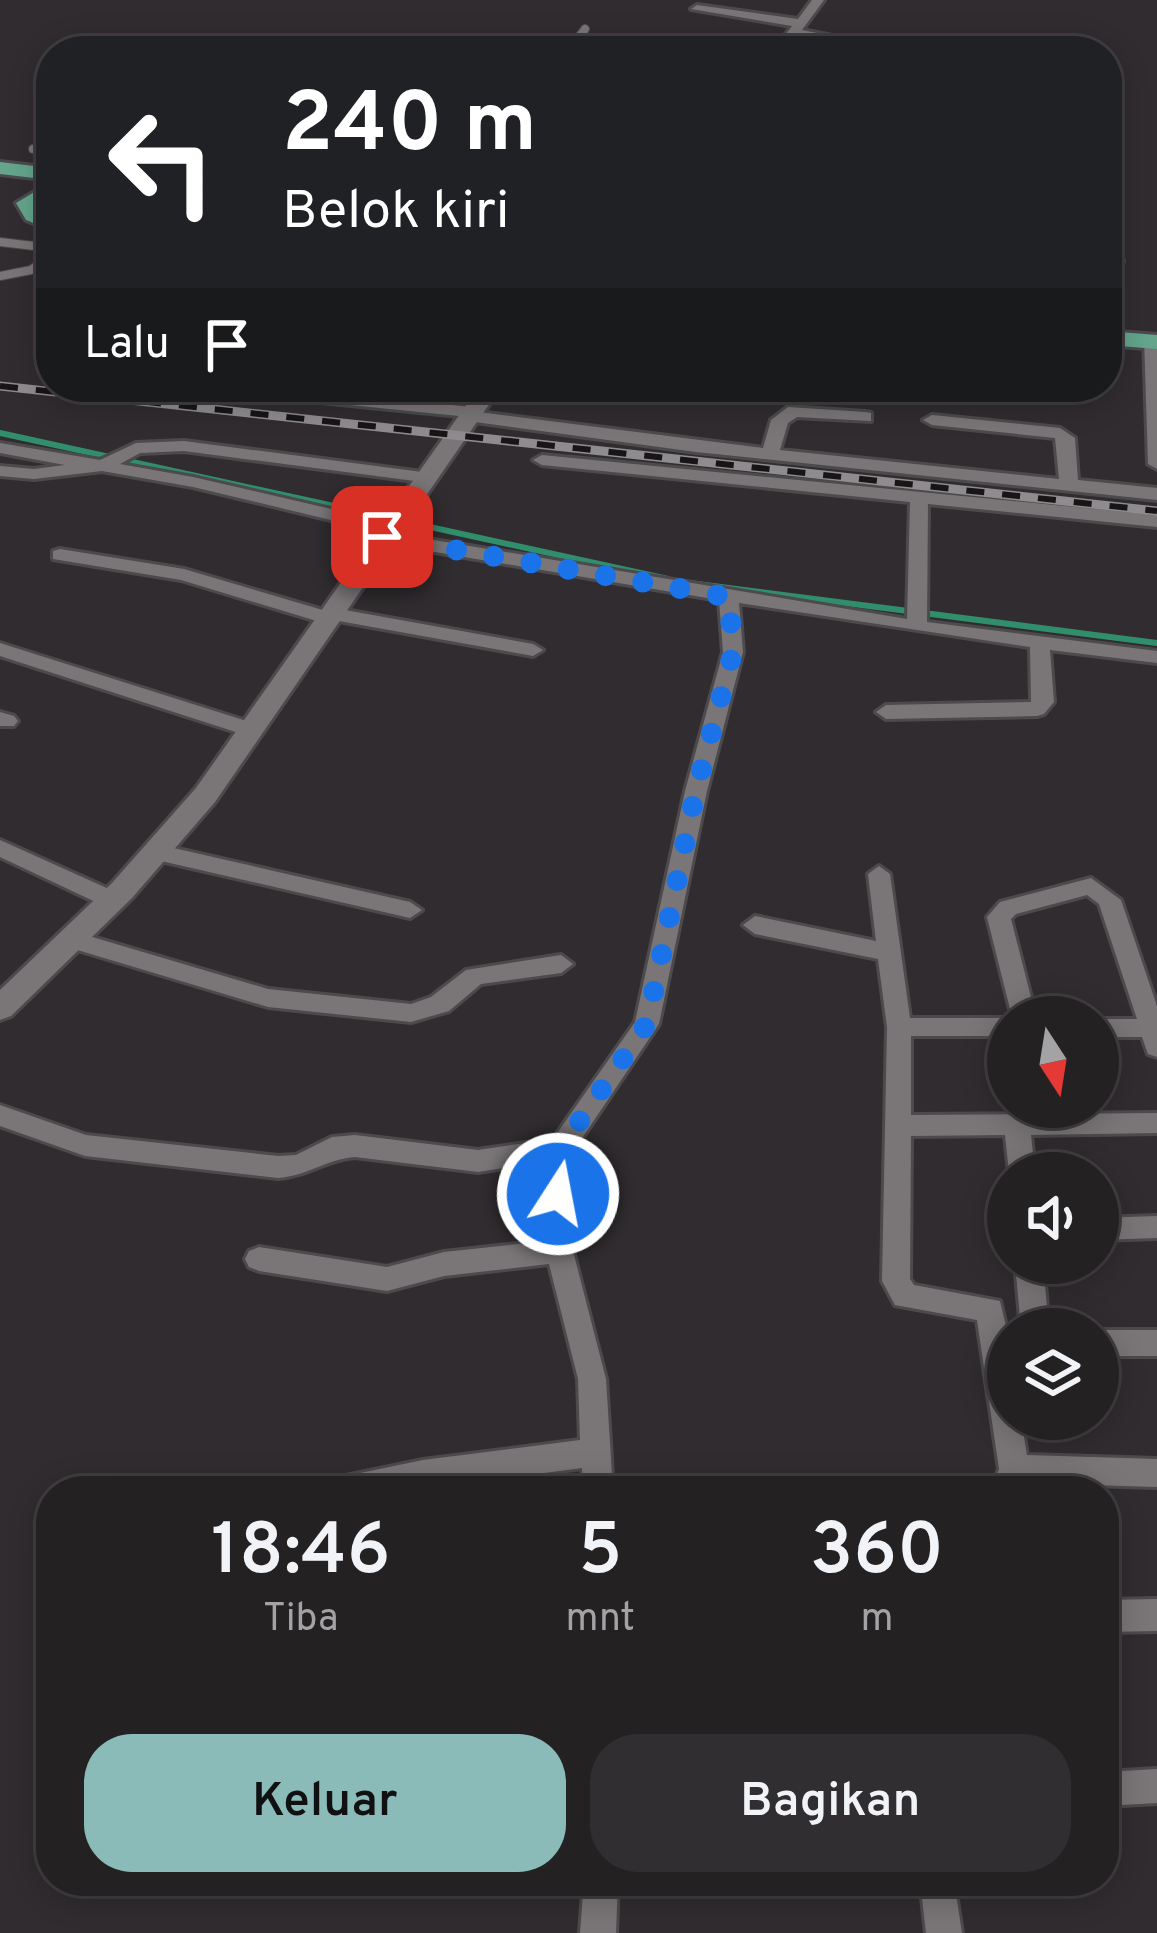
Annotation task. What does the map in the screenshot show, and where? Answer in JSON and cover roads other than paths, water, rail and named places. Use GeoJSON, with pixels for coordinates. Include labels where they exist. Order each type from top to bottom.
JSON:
{"type":"FeatureCollection","features":[{"type":"Feature","properties":{"kind":"highway"},"geometry":{"type":"LineString","coordinates":[[0,168],[36,172]]}},
{"type":"Feature","properties":{"kind":"highway"},"geometry":{"type":"LineString","coordinates":[[36,197],[26,203],[27,211],[36,216]]}},
{"type":"Feature","properties":{"kind":"highway"},"geometry":{"type":"LineString","coordinates":[[0,219],[36,223]]}},
{"type":"Feature","properties":{"kind":"highway"},"geometry":{"type":"LineString","coordinates":[[1122,329],[1155,337]]}},
{"type":"Feature","properties":{"kind":"highway"},"geometry":{"type":"LineString","coordinates":[[1122,338],[1155,337]]}},
{"type":"Feature","properties":{"kind":"street"},"geometry":{"type":"LineString","coordinates":[[791,36],[818,0]]}},
{"type":"Feature","properties":{"kind":"street"},"geometry":{"type":"LineString","coordinates":[[697,10],[833,36]]}},
{"type":"Feature","properties":{"kind":"street"},"geometry":{"type":"LineString","coordinates":[[1155,337],[1157,464]]}},
{"type":"Feature","properties":{"kind":"street"},"geometry":{"type":"LineString","coordinates":[[385,402],[770,455],[1157,494]]}},
{"type":"Feature","properties":{"kind":"street"},"geometry":{"type":"LineString","coordinates":[[0,1008],[156,852],[252,730],[422,477],[478,402]]}},
{"type":"Feature","properties":{"kind":"street"},"geometry":{"type":"LineString","coordinates":[[770,455],[780,420],[794,411],[866,417]]}},
{"type":"Feature","properties":{"kind":"street"},"geometry":{"type":"LineString","coordinates":[[932,420],[1060,433],[1066,438],[1069,486]]}},
{"type":"Feature","properties":{"kind":"street"},"geometry":{"type":"LineString","coordinates":[[4,458],[34,474],[184,446],[422,477]]}},
{"type":"Feature","properties":{"kind":"street"},"geometry":{"type":"LineString","coordinates":[[110,460],[729,597],[918,617],[1040,646],[1157,657]]}},
{"type":"Feature","properties":{"kind":"street"},"geometry":{"type":"LineString","coordinates":[[542,460],[1157,521]]}},
{"type":"Feature","properties":{"kind":"street"},"geometry":{"type":"LineString","coordinates":[[918,617],[919,499]]}},
{"type":"Feature","properties":{"kind":"street"},"geometry":{"type":"LineString","coordinates":[[60,555],[184,575],[332,616],[533,650]]}},
{"type":"Feature","properties":{"kind":"street"},"geometry":{"type":"LineString","coordinates":[[598,1476],[592,1379],[559,1251],[561,1148],[647,1024],[696,790],[733,652],[729,597]]}},
{"type":"Feature","properties":{"kind":"street"},"geometry":{"type":"LineString","coordinates":[[886,712],[1037,710],[1044,702],[1040,646]]}},
{"type":"Feature","properties":{"kind":"street"},"geometry":{"type":"LineString","coordinates":[[0,649],[252,730]]}},
{"type":"Feature","properties":{"kind":"street"},"geometry":{"type":"LineString","coordinates":[[0,848],[112,900]]}},
{"type":"Feature","properties":{"kind":"street"},"geometry":{"type":"LineString","coordinates":[[156,852],[410,910]]}},
{"type":"Feature","properties":{"kind":"street"},"geometry":{"type":"LineString","coordinates":[[879,874],[899,1027],[896,1281],[905,1296],[987,1310]]}},
{"type":"Feature","properties":{"kind":"street"},"geometry":{"type":"LineString","coordinates":[[1019,996],[999,917],[1008,908],[1091,886],[1109,901],[1154,1038],[1119,1032]]}},
{"type":"Feature","properties":{"kind":"street"},"geometry":{"type":"LineString","coordinates":[[755,925],[812,934],[821,942],[888,943]]}},
{"type":"Feature","properties":{"kind":"street"},"geometry":{"type":"LineString","coordinates":[[72,940],[268,998],[411,1013],[440,1004],[476,976],[561,964]]}},
{"type":"Feature","properties":{"kind":"street"},"geometry":{"type":"LineString","coordinates":[[899,1027],[987,1027]]}},
{"type":"Feature","properties":{"kind":"street"},"geometry":{"type":"LineString","coordinates":[[0,1115],[85,1145],[278,1167],[300,1166],[332,1148],[356,1146],[478,1161],[561,1148]]}},
{"type":"Feature","properties":{"kind":"street"},"geometry":{"type":"LineString","coordinates":[[1119,1124],[1157,1123]]}},
{"type":"Feature","properties":{"kind":"street"},"geometry":{"type":"LineString","coordinates":[[897,1126],[987,1126]]}},
{"type":"Feature","properties":{"kind":"street"},"geometry":{"type":"LineString","coordinates":[[1119,1228],[1157,1227]]}},
{"type":"Feature","properties":{"kind":"street"},"geometry":{"type":"LineString","coordinates":[[259,1259],[387,1280],[444,1264],[559,1251]]}},
{"type":"Feature","properties":{"kind":"street"},"geometry":{"type":"LineString","coordinates":[[1119,1342],[1157,1343]]}},
{"type":"Feature","properties":{"kind":"street"},"geometry":{"type":"LineString","coordinates":[[1007,1440],[1009,1476]]}},
{"type":"Feature","properties":{"kind":"street"},"geometry":{"type":"LineString","coordinates":[[413,1476],[598,1452]]}},
{"type":"Feature","properties":{"kind":"street"},"geometry":{"type":"LineString","coordinates":[[1094,1476],[1157,1473]]}},
{"type":"Feature","properties":{"kind":"street"},"geometry":{"type":"LineString","coordinates":[[1119,1616],[1157,1615]]}},
{"type":"Feature","properties":{"kind":"street"},"geometry":{"type":"LineString","coordinates":[[1119,1788],[1157,1786]]}},
{"type":"Feature","properties":{"kind":"street"},"geometry":{"type":"LineString","coordinates":[[598,1933],[600,1896]]}},
{"type":"Feature","properties":{"kind":"street"},"geometry":{"type":"LineString","coordinates":[[939,1896],[944,1933]]}},
{"type":"Feature","properties":{"kind":"lane"},"geometry":{"type":"LineString","coordinates":[[580,36],[585,29]]}},
{"type":"Feature","properties":{"kind":"lane"},"geometry":{"type":"LineString","coordinates":[[0,242],[36,249]]}},
{"type":"Feature","properties":{"kind":"lane"},"geometry":{"type":"LineString","coordinates":[[0,276],[36,266]]}},
{"type":"Feature","properties":{"kind":"waterway"},"geometry":{"type":"LineString","coordinates":[[0,433],[668,579]]}},
{"type":"Feature","properties":{"kind":"waterway"},"geometry":{"type":"LineString","coordinates":[[682,582],[1157,643]]}},
{"type":"Feature","properties":{"kind":"railway"},"geometry":{"type":"LineString","coordinates":[[0,386],[36,390]]}},
{"type":"Feature","properties":{"kind":"railway"},"geometry":{"type":"LineString","coordinates":[[148,402],[1157,511]]}}]}
